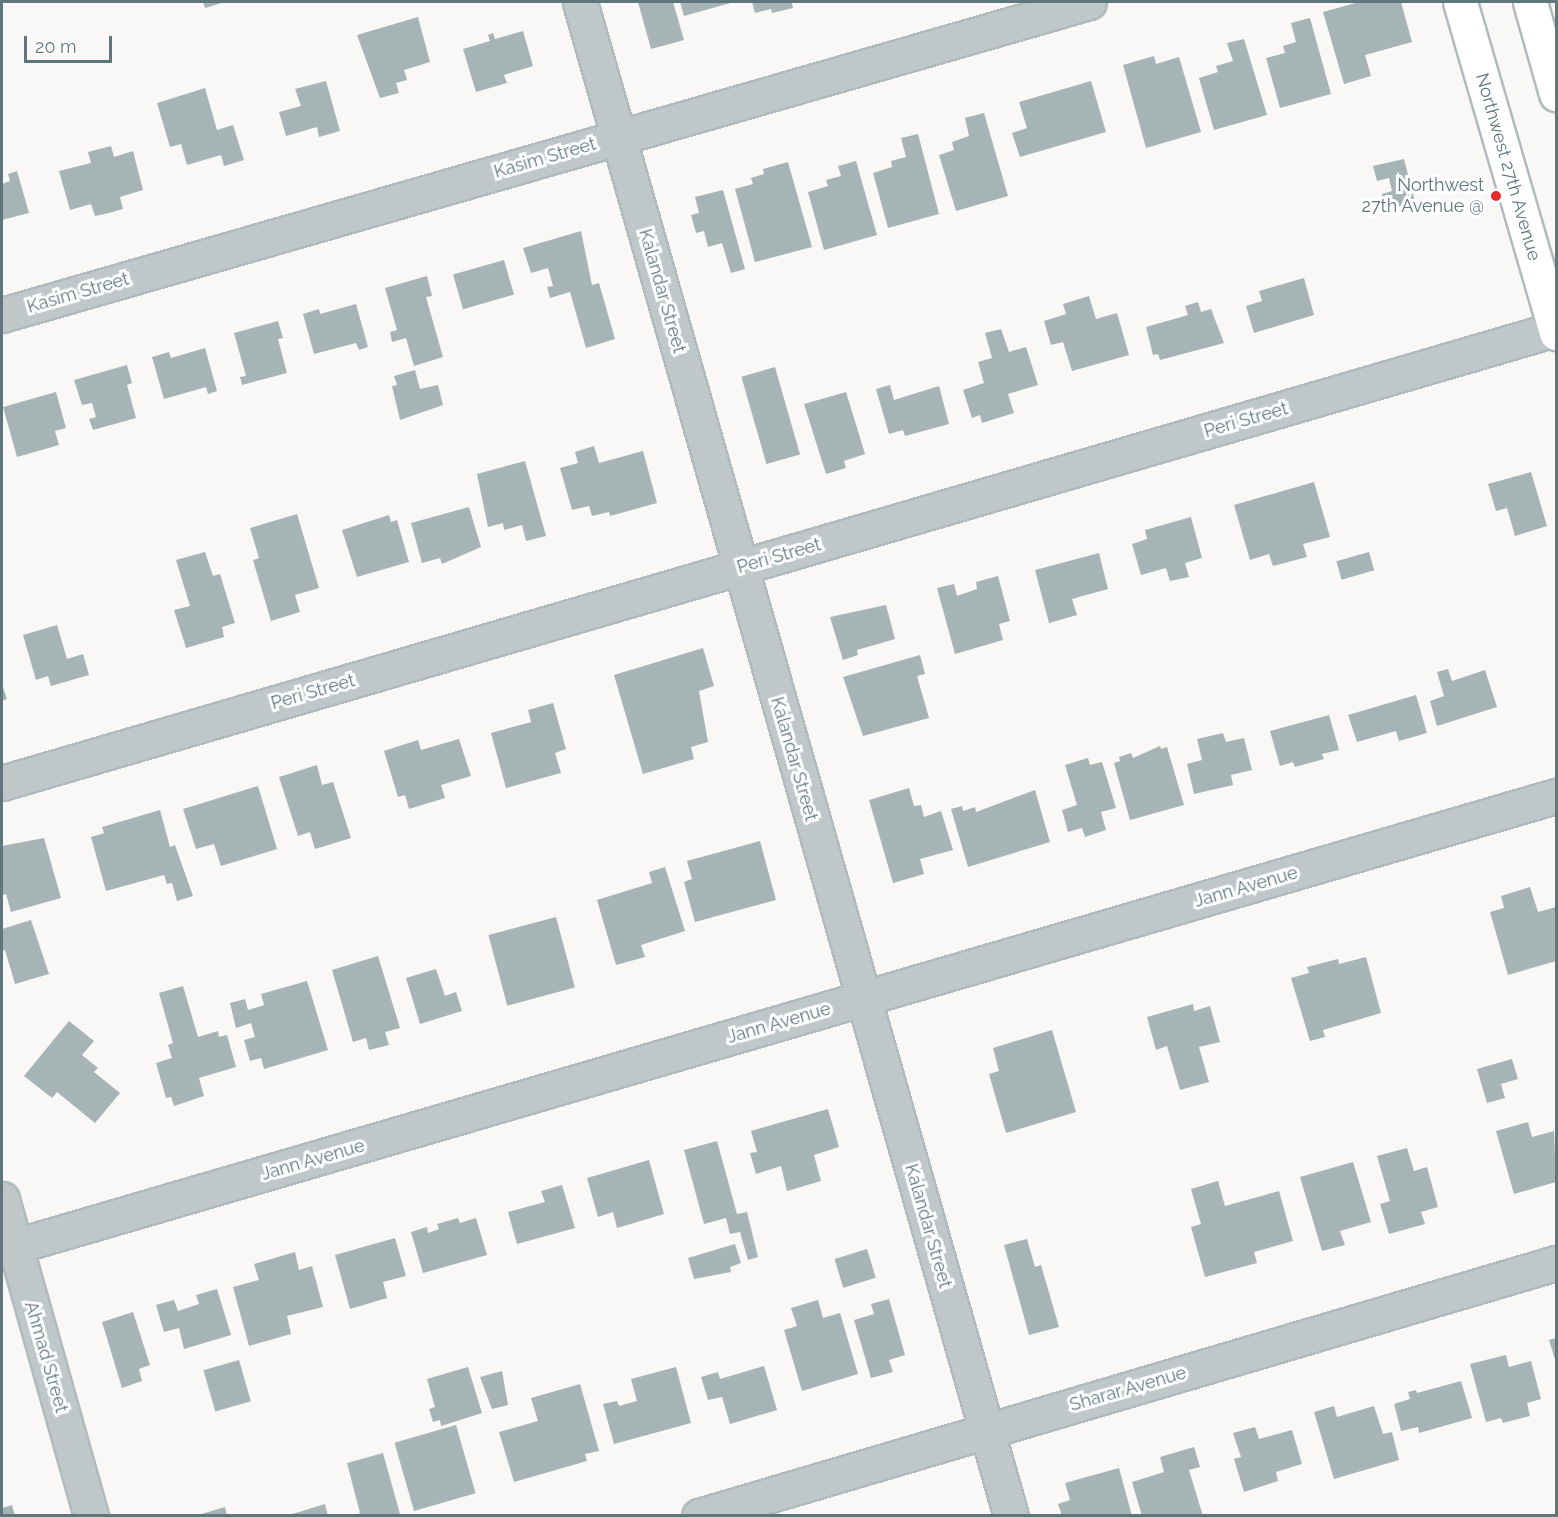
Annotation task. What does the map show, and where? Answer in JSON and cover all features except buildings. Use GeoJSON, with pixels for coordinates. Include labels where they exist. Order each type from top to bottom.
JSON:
{"type":"FeatureCollection","features":[{"type":"Feature","properties":{"kind":"main road","name":"Northwest 27th Avenue"},"geometry":{"type":"LineString","coordinates":[[1460,2],[1556,330]]}},
{"type":"Feature","properties":{"kind":"main road"},"geometry":{"type":"LineString","coordinates":[[1530,2],[1557,94]]}},
{"type":"Feature","properties":{"kind":"street","name":"Kalandar Street"},"geometry":{"type":"LineString","coordinates":[[580,2],[861,999],[1011,1515]]}},
{"type":"Feature","properties":{"kind":"street","name":"Kasim Street"},"geometry":{"type":"LineString","coordinates":[[2,315],[1089,2]]}},
{"type":"Feature","properties":{"kind":"street","name":"Peri Street"},"geometry":{"type":"LineString","coordinates":[[2,783],[1556,330]]}},
{"type":"Feature","properties":{"kind":"street","name":"Jann Avenue"},"geometry":{"type":"LineString","coordinates":[[8,1249],[1557,796]]}},
{"type":"Feature","properties":{"kind":"street","name":"Ahmad Street"},"geometry":{"type":"LineString","coordinates":[[2,1199],[8,1249],[91,1515]]}},
{"type":"Feature","properties":{"kind":"street","name":"Sharar Avenue"},"geometry":{"type":"LineString","coordinates":[[699,1515],[1557,1263]]}},
{"type":"Feature","properties":{"kind":"place","name":"Northwest 27th Avenue @"},"geometry":{"type":"Point","coordinates":[1496,196]}}]}
